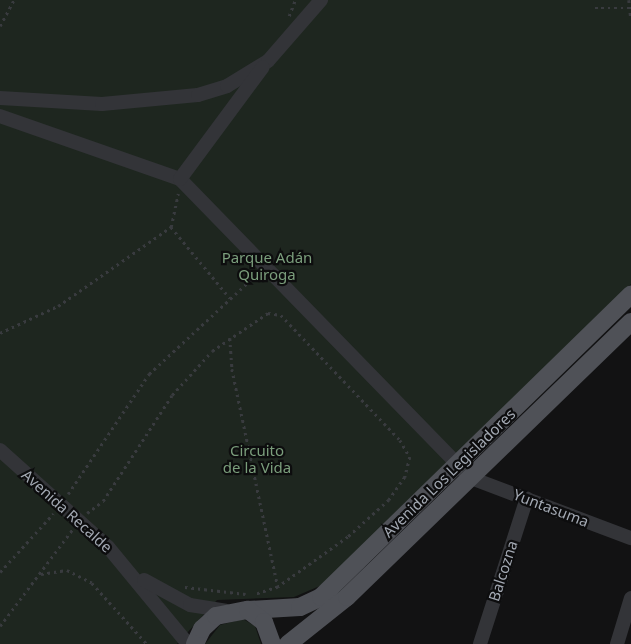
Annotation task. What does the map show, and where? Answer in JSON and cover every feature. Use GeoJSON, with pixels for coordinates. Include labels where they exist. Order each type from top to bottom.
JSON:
{"type":"FeatureCollection","features":[{"type":"Feature","properties":{"kind":"main road","name":"Avenida Los Legisladores"},"geometry":{"type":"LineString","coordinates":[[226,611],[300,607],[321,597],[631,295]]}},
{"type":"Feature","properties":{"kind":"main road","name":"Avenida Los Legisladores"},"geometry":{"type":"LineString","coordinates":[[288,644],[321,621],[631,322]]}},
{"type":"Feature","properties":{"kind":"main road"},"geometry":{"type":"LineString","coordinates":[[248,610],[264,622],[272,644]]}},
{"type":"Feature","properties":{"kind":"main road"},"geometry":{"type":"LineString","coordinates":[[195,644],[202,628],[226,611]]}},
{"type":"Feature","properties":{"kind":"street"},"geometry":{"type":"LineString","coordinates":[[180,179],[268,61],[321,0]]}},
{"type":"Feature","properties":{"kind":"street"},"geometry":{"type":"LineString","coordinates":[[0,98],[57,104],[148,103],[227,86],[268,61]]}},
{"type":"Feature","properties":{"kind":"street"},"geometry":{"type":"LineString","coordinates":[[0,116],[180,179],[471,478]]}},
{"type":"Feature","properties":{"kind":"street","name":"Avenida Recalde"},"geometry":{"type":"LineString","coordinates":[[0,450],[80,518],[133,573],[188,644]]}},
{"type":"Feature","properties":{"kind":"street","name":"Yuntasuma"},"geometry":{"type":"LineString","coordinates":[[471,478],[631,538]]}},
{"type":"Feature","properties":{"kind":"street","name":"Balcozna"},"geometry":{"type":"LineString","coordinates":[[480,644],[527,498]]}},
{"type":"Feature","properties":{"kind":"street","name":"Avenida Recalde"},"geometry":{"type":"LineString","coordinates":[[133,573],[165,594],[190,605],[226,611]]}},
{"type":"Feature","properties":{"kind":"street"},"geometry":{"type":"LineString","coordinates":[[617,644],[631,598]]}},
{"type":"Feature","properties":{"kind":"path"},"geometry":{"type":"LineString","coordinates":[[0,26],[14,0]]}},
{"type":"Feature","properties":{"kind":"path"},"geometry":{"type":"LineString","coordinates":[[629,0],[631,18]]}},
{"type":"Feature","properties":{"kind":"path"},"geometry":{"type":"LineString","coordinates":[[595,8],[630,8]]}},
{"type":"Feature","properties":{"kind":"path"},"geometry":{"type":"LineString","coordinates":[[0,333],[58,306],[171,227],[180,179]]}},
{"type":"Feature","properties":{"kind":"path"},"geometry":{"type":"LineString","coordinates":[[171,227],[230,298]]}},
{"type":"Feature","properties":{"kind":"path"},"geometry":{"type":"LineString","coordinates":[[0,572],[64,503],[82,469],[149,374],[266,267]]}},
{"type":"Feature","properties":{"kind":"path"},"geometry":{"type":"LineString","coordinates":[[0,626],[41,574],[80,518],[103,500],[172,395],[212,351],[268,313],[281,314],[400,440],[410,457],[405,477],[389,500],[348,537],[278,587],[248,594],[175,585],[165,594]]}},
{"type":"Feature","properties":{"kind":"path"},"geometry":{"type":"LineString","coordinates":[[230,338],[232,369],[278,587]]}},
{"type":"Feature","properties":{"kind":"path"},"geometry":{"type":"LineString","coordinates":[[41,574],[68,570],[92,582],[147,644]]}},
{"type":"Feature","properties":{"kind":"green space","name":"Parque Adán Quiroga"},"geometry":{"type":"Polygon","coordinates":[[[0,0],[631,0],[631,284],[322,585],[294,597],[217,600],[177,644],[0,644],[0,0]]]}},
{"type":"Feature","properties":{"kind":"green space"},"geometry":{"type":"Polygon","coordinates":[[[243,619],[255,626],[261,644],[205,644],[220,625],[243,619]]]}},
{"type":"Feature","properties":{"kind":"park label","name":"Circuito de la Vida"},"geometry":{"type":"Point","coordinates":[257,458]}}]}
